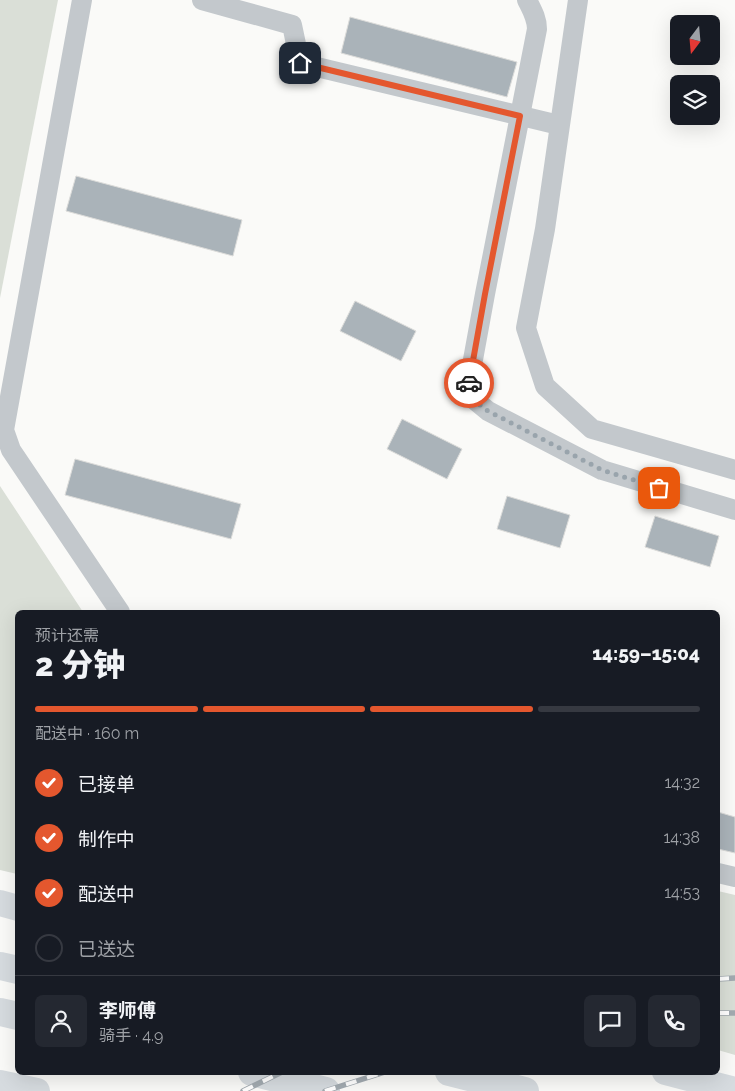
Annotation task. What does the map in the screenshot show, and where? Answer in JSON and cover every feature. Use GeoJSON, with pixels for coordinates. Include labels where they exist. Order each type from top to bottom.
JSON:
{"type":"FeatureCollection","features":[{"type":"Feature","properties":{"kind":"highway"},"geometry":{"type":"LineString","coordinates":[[0,966],[15,969]]}},
{"type":"Feature","properties":{"kind":"highway"},"geometry":{"type":"LineString","coordinates":[[0,1012],[15,1015]]}},
{"type":"Feature","properties":{"kind":"highway"},"geometry":{"type":"LineString","coordinates":[[264,1075],[326,1091]]}},
{"type":"Feature","properties":{"kind":"highway"},"geometry":{"type":"LineString","coordinates":[[461,1075],[525,1091]]}},
{"type":"Feature","properties":{"kind":"main road"},"geometry":{"type":"LineString","coordinates":[[0,903],[15,907]]}},
{"type":"Feature","properties":{"kind":"main road"},"geometry":{"type":"LineString","coordinates":[[677,1075],[735,1090]]}},
{"type":"Feature","properties":{"kind":"main road"},"geometry":{"type":"LineString","coordinates":[[0,1083],[37,1091]]}},
{"type":"Feature","properties":{"kind":"street"},"geometry":{"type":"LineString","coordinates":[[82,0],[4,430],[11,450],[119,610]]}},
{"type":"Feature","properties":{"kind":"street"},"geometry":{"type":"LineString","coordinates":[[202,0],[292,25],[300,63],[559,125]]}},
{"type":"Feature","properties":{"kind":"street"},"geometry":{"type":"LineString","coordinates":[[527,0],[537,22],[537,29],[468,387],[471,398],[488,411],[602,470],[735,510]]}},
{"type":"Feature","properties":{"kind":"street"},"geometry":{"type":"LineString","coordinates":[[578,0],[545,229],[526,328],[545,386],[592,429],[735,470]]}},
{"type":"Feature","properties":{"kind":"street"},"geometry":{"type":"LineString","coordinates":[[720,874],[735,878]]}},
{"type":"Feature","properties":{"kind":"shaded area"},"geometry":{"type":"Polygon","coordinates":[[[0,0],[58,0],[0,298],[0,0]]]}},
{"type":"Feature","properties":{"kind":"shaded area"},"geometry":{"type":"Polygon","coordinates":[[[0,486],[82,610],[15,610],[15,874],[0,870],[0,486]]]}},
{"type":"Feature","properties":{"kind":"shaded area"},"geometry":{"type":"Polygon","coordinates":[[[720,891],[735,895],[735,1055],[720,1051],[720,891]]]}},
{"type":"Feature","properties":{"kind":"building"},"geometry":{"type":"Polygon","coordinates":[[[350,17],[517,62],[507,97],[341,53],[350,17]]]}},
{"type":"Feature","properties":{"kind":"building"},"geometry":{"type":"Polygon","coordinates":[[[76,176],[242,220],[233,256],[66,211],[76,176]]]}},
{"type":"Feature","properties":{"kind":"building"},"geometry":{"type":"Polygon","coordinates":[[[355,301],[416,331],[401,361],[340,331],[355,301]]]}},
{"type":"Feature","properties":{"kind":"building"},"geometry":{"type":"Polygon","coordinates":[[[402,419],[462,449],[447,479],[387,449],[402,419]]]}},
{"type":"Feature","properties":{"kind":"building"},"geometry":{"type":"Polygon","coordinates":[[[75,459],[241,504],[231,539],[65,495],[75,459]]]}},
{"type":"Feature","properties":{"kind":"building"},"geometry":{"type":"Polygon","coordinates":[[[507,496],[570,515],[560,548],[497,529],[507,496]]]}},
{"type":"Feature","properties":{"kind":"building"},"geometry":{"type":"Polygon","coordinates":[[[655,516],[719,536],[710,567],[645,547],[655,516]]]}},
{"type":"Feature","properties":{"kind":"building"},"geometry":{"type":"Polygon","coordinates":[[[720,813],[735,817],[735,853],[720,849],[720,813]]]}},
{"type":"Feature","properties":{"kind":"railway"},"geometry":{"type":"LineString","coordinates":[[720,979],[735,978]]}},
{"type":"Feature","properties":{"kind":"railway"},"geometry":{"type":"LineString","coordinates":[[720,1013],[735,1013]]}},
{"type":"Feature","properties":{"kind":"railway"},"geometry":{"type":"LineString","coordinates":[[243,1091],[276,1075]]}},
{"type":"Feature","properties":{"kind":"railway"},"geometry":{"type":"LineString","coordinates":[[325,1091],[376,1075]]}},
{"type":"Feature","properties":{"kind":"way so far"},"geometry":{"type":"LineString","coordinates":[[469,383],[468,387],[471,398],[488,411],[602,470],[659,488]]}},
{"type":"Feature","properties":{"kind":"route"},"geometry":{"type":"LineString","coordinates":[[300,63],[520,116],[469,383]]}}]}
